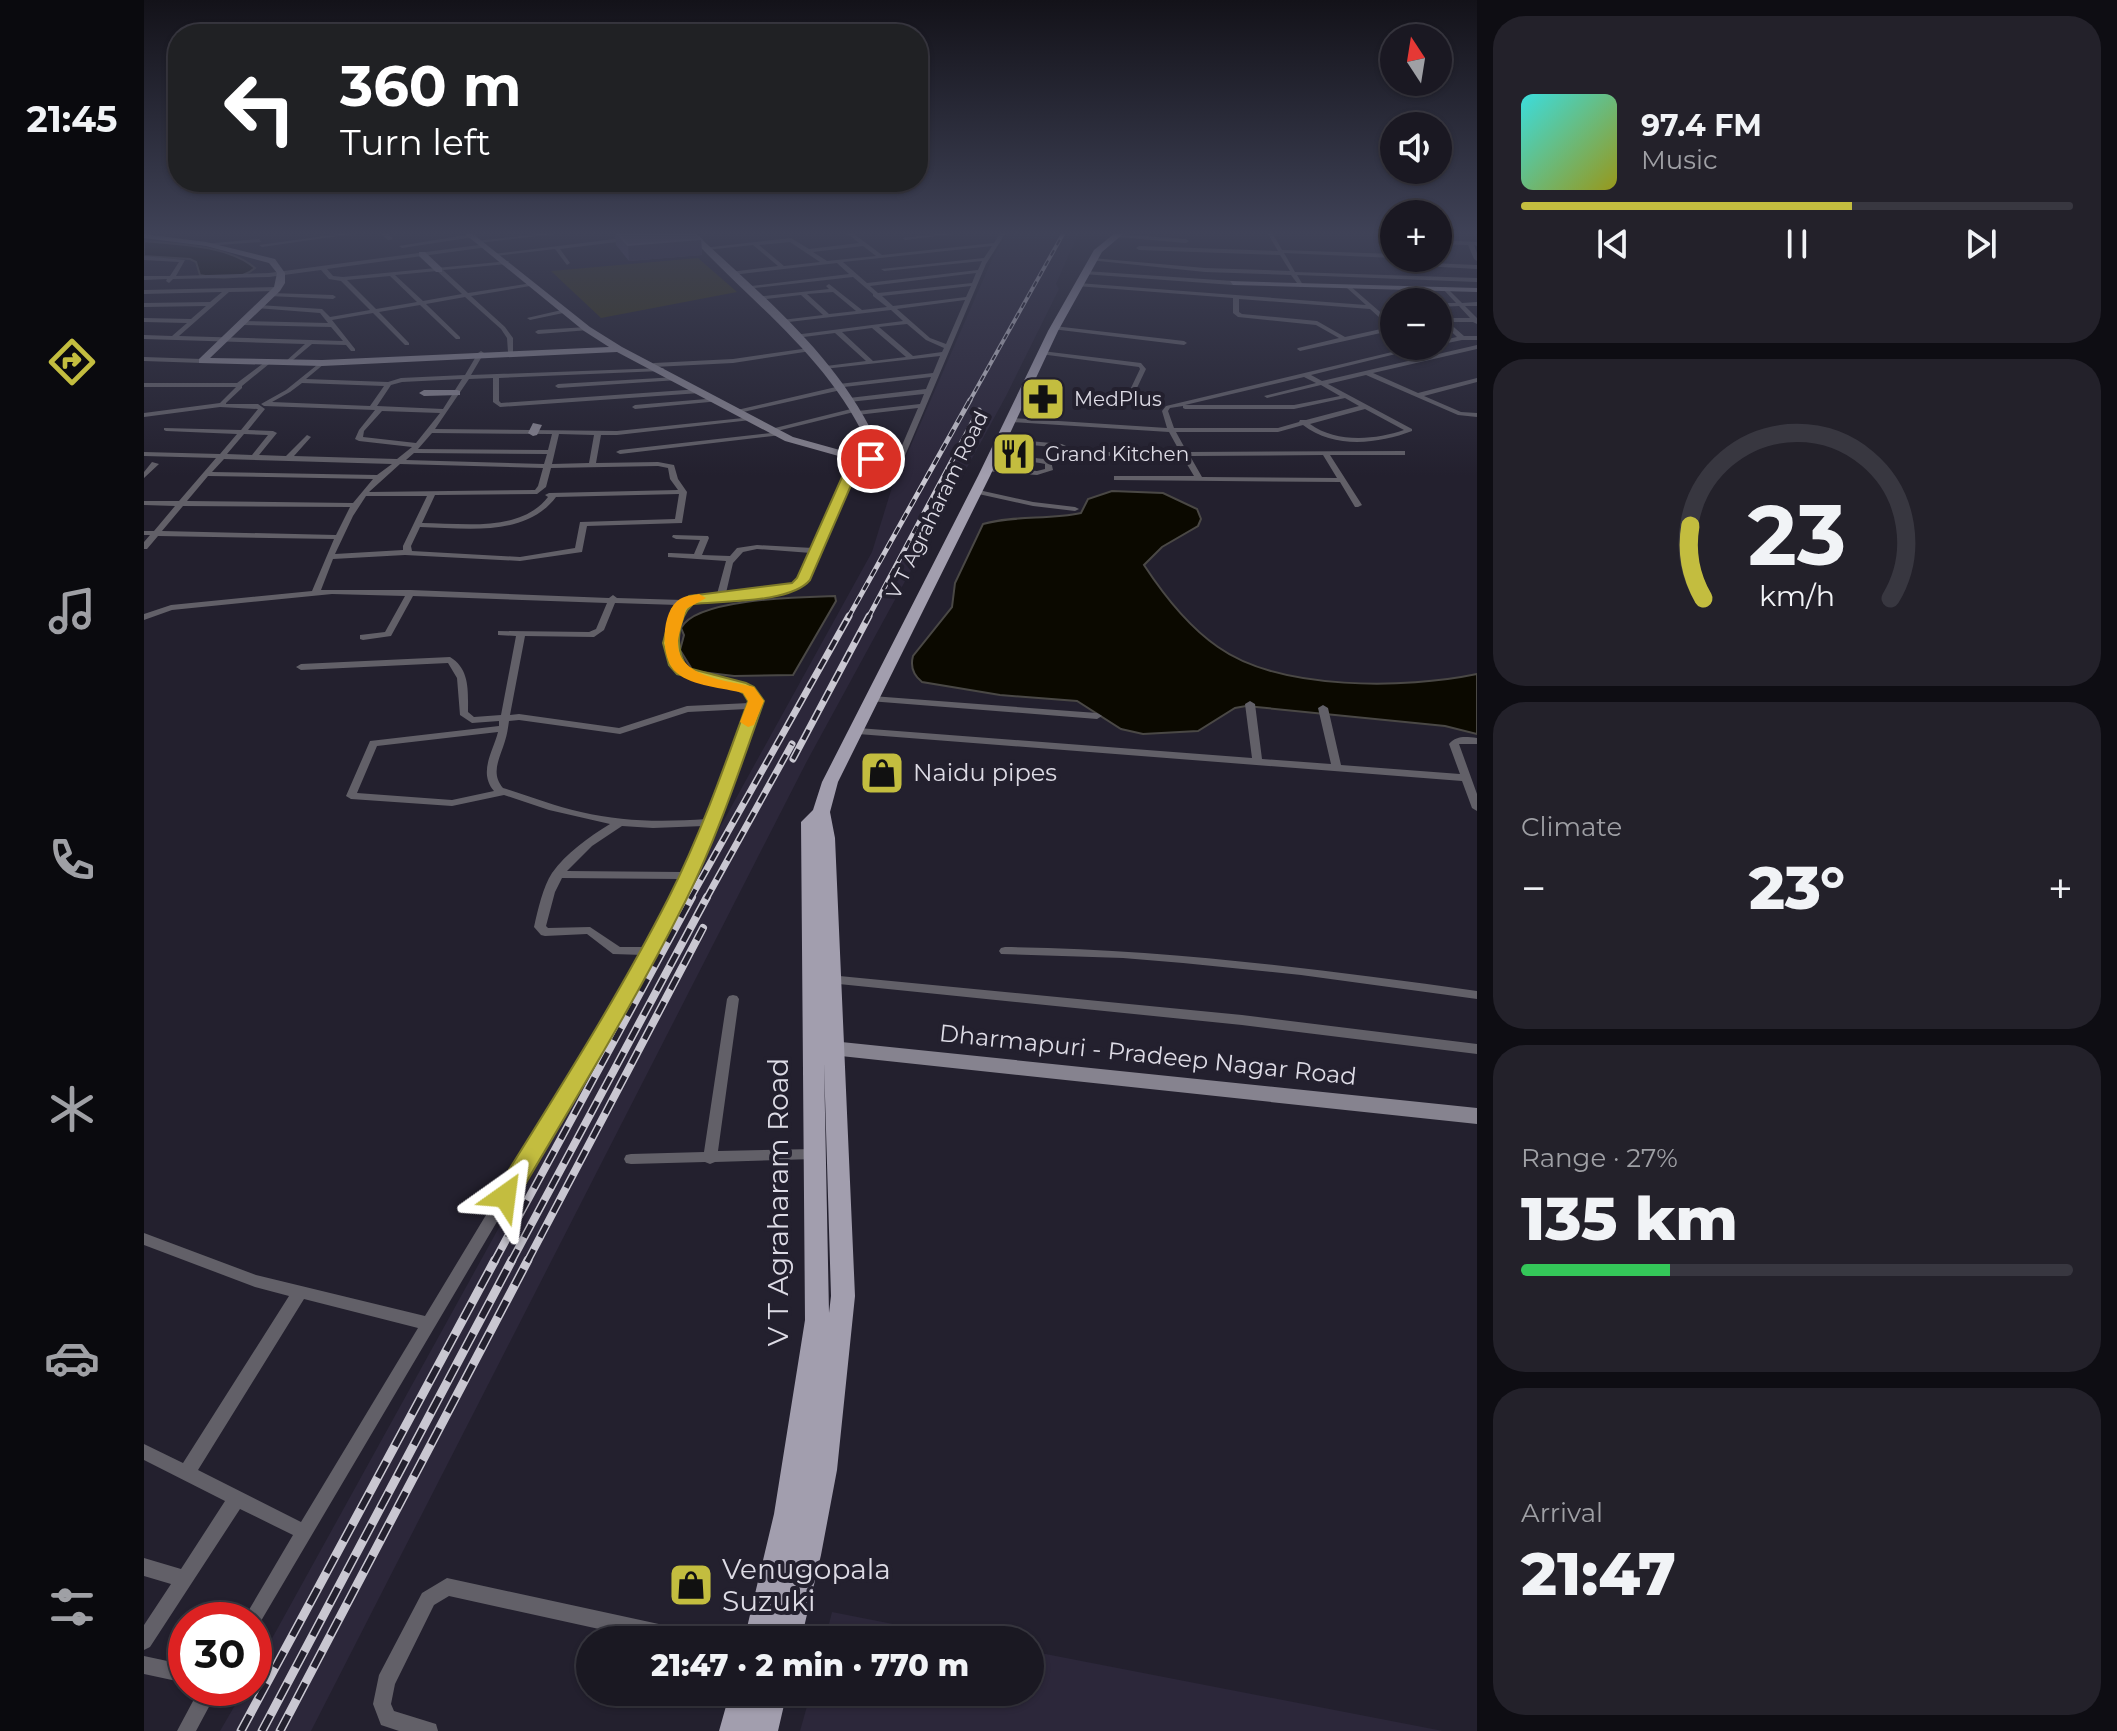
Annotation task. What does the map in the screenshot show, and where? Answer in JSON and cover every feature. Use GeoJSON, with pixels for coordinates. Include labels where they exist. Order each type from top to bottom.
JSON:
{"type":"FeatureCollection","features":[{"type":"Feature","properties":{"kind":"main road","name":"V T Agraharam Road"},"geometry":{"type":"LineString","coordinates":[[790,1626],[807,1562],[839,1356],[843,1296],[824,1048],[822,978],[826,830],[821,812],[830,782],[977,491],[1062,315]]}},
{"type":"Feature","properties":{"kind":"main road","name":"V T Agraharam Road"},"geometry":{"type":"LineString","coordinates":[[762,1626],[788,1514],[817,1320],[815,1154],[824,1048]]}},
{"type":"Feature","properties":{"kind":"main road"},"geometry":{"type":"LineString","coordinates":[[735,1731],[741,1706]]}},
{"type":"Feature","properties":{"kind":"main road"},"geometry":{"type":"LineString","coordinates":[[762,1731],[768,1706]]}},
{"type":"Feature","properties":{"kind":"street"},"geometry":{"type":"LineString","coordinates":[[173,338],[201,315]]}},
{"type":"Feature","properties":{"kind":"street"},"geometry":{"type":"LineString","coordinates":[[202,361],[250,315]]}},
{"type":"Feature","properties":{"kind":"street"},"geometry":{"type":"LineString","coordinates":[[324,315],[353,350]]}},
{"type":"Feature","properties":{"kind":"street"},"geometry":{"type":"LineString","coordinates":[[242,323],[331,322],[359,315]]}},
{"type":"Feature","properties":{"kind":"street"},"geometry":{"type":"LineString","coordinates":[[378,315],[407,344]]}},
{"type":"Feature","properties":{"kind":"street"},"geometry":{"type":"LineString","coordinates":[[433,315],[458,338]]}},
{"type":"Feature","properties":{"kind":"street"},"geometry":{"type":"LineString","coordinates":[[488,315],[510,338],[511,352]]}},
{"type":"Feature","properties":{"kind":"street"},"geometry":{"type":"LineString","coordinates":[[530,318],[547,315]]}},
{"type":"Feature","properties":{"kind":"street"},"geometry":{"type":"LineString","coordinates":[[570,315],[619,349],[776,432],[882,463],[900,458],[962,315]]}},
{"type":"Feature","properties":{"kind":"street"},"geometry":{"type":"LineString","coordinates":[[144,617],[171,608],[316,592],[613,598],[684,603],[796,586],[803,580],[849,475],[876,451],[870,432],[826,368],[775,315]]}},
{"type":"Feature","properties":{"kind":"street"},"geometry":{"type":"LineString","coordinates":[[782,322],[836,315]]}},
{"type":"Feature","properties":{"kind":"street"},"geometry":{"type":"LineString","coordinates":[[899,315],[946,351]]}},
{"type":"Feature","properties":{"kind":"street"},"geometry":{"type":"LineString","coordinates":[[1238,315],[1317,323],[1344,339]]}},
{"type":"Feature","properties":{"kind":"street"},"geometry":{"type":"LineString","coordinates":[[1452,319],[1477,321]]}},
{"type":"Feature","properties":{"kind":"street"},"geometry":{"type":"LineString","coordinates":[[144,320],[194,321]]}},
{"type":"Feature","properties":{"kind":"street"},"geometry":{"type":"LineString","coordinates":[[796,336],[908,322]]}},
{"type":"Feature","properties":{"kind":"street"},"geometry":{"type":"LineString","coordinates":[[873,326],[912,358]]}},
{"type":"Feature","properties":{"kind":"street"},"geometry":{"type":"LineString","coordinates":[[1054,328],[1184,343]]}},
{"type":"Feature","properties":{"kind":"street"},"geometry":{"type":"LineString","coordinates":[[538,332],[587,329]]}},
{"type":"Feature","properties":{"kind":"street"},"geometry":{"type":"LineString","coordinates":[[1452,329],[1462,338]]}},
{"type":"Feature","properties":{"kind":"street"},"geometry":{"type":"LineString","coordinates":[[837,331],[872,363]]}},
{"type":"Feature","properties":{"kind":"street"},"geometry":{"type":"LineString","coordinates":[[1300,349],[1380,331]]}},
{"type":"Feature","properties":{"kind":"street"},"geometry":{"type":"LineString","coordinates":[[144,337],[347,343]]}},
{"type":"Feature","properties":{"kind":"street"},"geometry":{"type":"LineString","coordinates":[[1452,340],[1477,338]]}},
{"type":"Feature","properties":{"kind":"street"},"geometry":{"type":"LineString","coordinates":[[287,363],[310,342]]}},
{"type":"Feature","properties":{"kind":"street"},"geometry":{"type":"LineString","coordinates":[[1452,353],[1477,347]]}},
{"type":"Feature","properties":{"kind":"street"},"geometry":{"type":"LineString","coordinates":[[144,360],[322,363],[481,353],[619,349]]}},
{"type":"Feature","properties":{"kind":"street"},"geometry":{"type":"LineString","coordinates":[[299,381],[389,384],[409,379],[496,377],[747,360],[809,350]]}},
{"type":"Feature","properties":{"kind":"street"},"geometry":{"type":"LineString","coordinates":[[826,368],[946,351]]}},
{"type":"Feature","properties":{"kind":"street"},"geometry":{"type":"LineString","coordinates":[[316,592],[339,537],[363,494],[376,477],[416,448],[457,393],[481,353]]}},
{"type":"Feature","properties":{"kind":"street"},"geometry":{"type":"LineString","coordinates":[[1042,353],[1141,365],[1143,369],[1133,390]]}},
{"type":"Feature","properties":{"kind":"street"},"geometry":{"type":"LineString","coordinates":[[1199,478],[1171,430],[1165,411],[1168,407],[1380,356]]}},
{"type":"Feature","properties":{"kind":"street"},"geometry":{"type":"LineString","coordinates":[[1267,396],[1424,360]]}},
{"type":"Feature","properties":{"kind":"street"},"geometry":{"type":"LineString","coordinates":[[222,405],[239,385],[267,363]]}},
{"type":"Feature","properties":{"kind":"street"},"geometry":{"type":"LineString","coordinates":[[144,547],[262,405],[322,363]]}},
{"type":"Feature","properties":{"kind":"street"},"geometry":{"type":"LineString","coordinates":[[1347,364],[1465,416],[1477,415]]}},
{"type":"Feature","properties":{"kind":"street"},"geometry":{"type":"LineString","coordinates":[[1302,421],[1319,433],[1333,437],[1392,435],[1410,430],[1304,374]]}},
{"type":"Feature","properties":{"kind":"street"},"geometry":{"type":"LineString","coordinates":[[739,411],[840,387],[935,375]]}},
{"type":"Feature","properties":{"kind":"street"},"geometry":{"type":"LineString","coordinates":[[496,377],[496,402],[500,405],[700,391]]}},
{"type":"Feature","properties":{"kind":"street"},"geometry":{"type":"LineString","coordinates":[[558,386],[676,379]]}},
{"type":"Feature","properties":{"kind":"street"},"geometry":{"type":"LineString","coordinates":[[1417,395],[1477,380]]}},
{"type":"Feature","properties":{"kind":"street"},"geometry":{"type":"LineString","coordinates":[[389,384],[359,439],[416,448],[551,452]]}},
{"type":"Feature","properties":{"kind":"street"},"geometry":{"type":"LineString","coordinates":[[144,385],[239,385]]}},
{"type":"Feature","properties":{"kind":"street"},"geometry":{"type":"LineString","coordinates":[[849,400],[929,391]]}},
{"type":"Feature","properties":{"kind":"street"},"geometry":{"type":"LineString","coordinates":[[424,393],[457,393]]}},
{"type":"Feature","properties":{"kind":"street"},"geometry":{"type":"LineString","coordinates":[[1168,407],[1294,407],[1347,396]]}},
{"type":"Feature","properties":{"kind":"street"},"geometry":{"type":"LineString","coordinates":[[635,407],[718,400]]}},
{"type":"Feature","properties":{"kind":"street"},"geometry":{"type":"LineString","coordinates":[[144,415],[222,405],[444,411]]}},
{"type":"Feature","properties":{"kind":"street"},"geometry":{"type":"LineString","coordinates":[[620,452],[776,432],[856,412],[922,406]]}},
{"type":"Feature","properties":{"kind":"street"},"geometry":{"type":"LineString","coordinates":[[1011,420],[1171,430],[1278,430],[1302,421],[1367,406]]}},
{"type":"Feature","properties":{"kind":"street"},"geometry":{"type":"LineString","coordinates":[[429,431],[535,429],[556,433],[598,433],[751,418]]}},
{"type":"Feature","properties":{"kind":"street"},"geometry":{"type":"LineString","coordinates":[[675,427],[690,459]]}},
{"type":"Feature","properties":{"kind":"street"},"geometry":{"type":"LineString","coordinates":[[166,429],[243,429],[273,433],[255,456]]}},
{"type":"Feature","properties":{"kind":"street"},"geometry":{"type":"LineString","coordinates":[[537,492],[542,487],[556,433]]}},
{"type":"Feature","properties":{"kind":"street"},"geometry":{"type":"LineString","coordinates":[[592,466],[598,433]]}},
{"type":"Feature","properties":{"kind":"street"},"geometry":{"type":"LineString","coordinates":[[289,457],[307,437]]}},
{"type":"Feature","properties":{"kind":"street"},"geometry":{"type":"LineString","coordinates":[[998,447],[1059,449]]}},
{"type":"Feature","properties":{"kind":"street"},"geometry":{"type":"LineString","coordinates":[[987,469],[1037,473],[1049,470],[1048,463],[998,447]]}},
{"type":"Feature","properties":{"kind":"street"},"geometry":{"type":"LineString","coordinates":[[1325,453],[1358,505]]}},
{"type":"Feature","properties":{"kind":"street"},"geometry":{"type":"LineString","coordinates":[[1108,454],[1402,453]]}},
{"type":"Feature","properties":{"kind":"street"},"geometry":{"type":"LineString","coordinates":[[144,454],[394,463],[667,466],[673,470],[674,479],[683,492],[679,521],[583,524],[579,550],[520,559],[407,552],[331,557]]}},
{"type":"Feature","properties":{"kind":"street"},"geometry":{"type":"LineString","coordinates":[[144,476],[155,464]]}},
{"type":"Feature","properties":{"kind":"street"},"geometry":{"type":"LineString","coordinates":[[205,474],[376,477]]}},
{"type":"Feature","properties":{"kind":"street"},"geometry":{"type":"LineString","coordinates":[[1117,478],[1342,480]]}},
{"type":"Feature","properties":{"kind":"street"},"geometry":{"type":"LineString","coordinates":[[977,491],[1033,504],[1075,509]]}},
{"type":"Feature","properties":{"kind":"street"},"geometry":{"type":"LineString","coordinates":[[363,494],[683,492]]}},
{"type":"Feature","properties":{"kind":"street"},"geometry":{"type":"LineString","coordinates":[[407,552],[431,495]]}},
{"type":"Feature","properties":{"kind":"street"},"geometry":{"type":"LineString","coordinates":[[417,525],[515,523],[546,508],[554,495]]}},
{"type":"Feature","properties":{"kind":"street"},"geometry":{"type":"LineString","coordinates":[[144,503],[356,505]]}},
{"type":"Feature","properties":{"kind":"street"},"geometry":{"type":"LineString","coordinates":[[144,533],[339,537]]}},
{"type":"Feature","properties":{"kind":"street"},"geometry":{"type":"LineString","coordinates":[[676,537],[705,538],[697,557]]}},
{"type":"Feature","properties":{"kind":"street"},"geometry":{"type":"LineString","coordinates":[[721,596],[731,559],[740,550],[751,547],[814,551]]}},
{"type":"Feature","properties":{"kind":"street"},"geometry":{"type":"LineString","coordinates":[[671,555],[731,559]]}},
{"type":"Feature","properties":{"kind":"street"},"geometry":{"type":"LineString","coordinates":[[363,637],[388,634],[411,593]]}},
{"type":"Feature","properties":{"kind":"street"},"geometry":{"type":"LineString","coordinates":[[501,633],[595,633],[613,598]]}},
{"type":"Feature","properties":{"kind":"street"},"geometry":{"type":"LineString","coordinates":[[263,1602],[651,951],[710,822],[756,697],[749,690],[696,677],[683,671],[675,661],[670,643],[679,609],[684,603]]}},
{"type":"Feature","properties":{"kind":"street"},"geometry":{"type":"LineString","coordinates":[[521,633],[502,746],[491,760],[493,786],[585,819],[619,824],[710,822]]}},
{"type":"Feature","properties":{"kind":"street"},"geometry":{"type":"LineString","coordinates":[[301,667],[450,660],[459,670],[464,686],[463,713],[467,718],[504,723]]}},
{"type":"Feature","properties":{"kind":"street"},"geometry":{"type":"LineString","coordinates":[[872,699],[1097,716]]}},
{"type":"Feature","properties":{"kind":"street"},"geometry":{"type":"LineString","coordinates":[[1250,704],[1257,762]]}},
{"type":"Feature","properties":{"kind":"street"},"geometry":{"type":"LineString","coordinates":[[505,792],[452,803],[351,796],[373,743],[504,723],[558,720],[620,731],[687,709],[753,706]]}},
{"type":"Feature","properties":{"kind":"street"},"geometry":{"type":"LineString","coordinates":[[1323,708],[1337,768]]}},
{"type":"Feature","properties":{"kind":"street"},"geometry":{"type":"LineString","coordinates":[[858,731],[1337,768],[1471,784]]}},
{"type":"Feature","properties":{"kind":"street"},"geometry":{"type":"LineString","coordinates":[[1477,741],[1454,742],[1477,808]]}},
{"type":"Feature","properties":{"kind":"street"},"geometry":{"type":"LineString","coordinates":[[619,824],[582,846],[557,874],[540,923],[542,930],[590,931],[617,951],[651,951]]}},
{"type":"Feature","properties":{"kind":"street"},"geometry":{"type":"LineString","coordinates":[[557,874],[687,876]]}},
{"type":"Feature","properties":{"kind":"street"},"geometry":{"type":"LineString","coordinates":[[1005,951],[1076,952],[1229,963],[1477,995]]}},
{"type":"Feature","properties":{"kind":"street"},"geometry":{"type":"LineString","coordinates":[[822,978],[1242,1020],[1477,1049]]}},
{"type":"Feature","properties":{"kind":"street"},"geometry":{"type":"LineString","coordinates":[[710,1159],[733,999]]}},
{"type":"Feature","properties":{"kind":"street","name":"Dharmapuri - Pradeep Nagar Road"},"geometry":{"type":"LineString","coordinates":[[824,1048],[1477,1116]]}},
{"type":"Feature","properties":{"kind":"street"},"geometry":{"type":"LineString","coordinates":[[631,1159],[815,1154]]}},
{"type":"Feature","properties":{"kind":"street"},"geometry":{"type":"LineString","coordinates":[[144,1239],[255,1281],[430,1324]]}},
{"type":"Feature","properties":{"kind":"street"},"geometry":{"type":"LineString","coordinates":[[187,1472],[300,1292]]}},
{"type":"Feature","properties":{"kind":"street"},"geometry":{"type":"LineString","coordinates":[[144,1452],[304,1532]]}},
{"type":"Feature","properties":{"kind":"street"},"geometry":{"type":"LineString","coordinates":[[144,1641],[237,1498]]}},
{"type":"Feature","properties":{"kind":"street"},"geometry":{"type":"LineString","coordinates":[[144,1567],[184,1579]]}},
{"type":"Feature","properties":{"kind":"street"},"geometry":{"type":"LineString","coordinates":[[429,1731],[388,1718],[382,1695],[428,1599],[447,1587],[627,1626]]}},
{"type":"Feature","properties":{"kind":"street"},"geometry":{"type":"LineString","coordinates":[[144,1665],[168,1670]]}},
{"type":"Feature","properties":{"kind":"street"},"geometry":{"type":"LineString","coordinates":[[186,1731],[200,1706]]}},
{"type":"Feature","properties":{"kind":"shaded area"},"geometry":{"type":"Polygon","coordinates":[[[968,315],[1046,315],[1006,396],[807,761],[311,1731],[220,1731],[235,1706],[272,1706],[272,1638],[872,552],[897,471],[968,315]]]}},
{"type":"Feature","properties":{"kind":"shaded area"},"geometry":{"type":"Polygon","coordinates":[[[1112,491],[1163,493],[1197,509],[1201,519],[1198,526],[1162,547],[1144,565],[1177,609],[1218,647],[1275,672],[1344,683],[1415,682],[1477,674],[1477,734],[1445,726],[1246,706],[1235,708],[1198,731],[1143,734],[1121,729],[1077,701],[1000,695],[922,682],[914,674],[913,656],[952,607],[955,583],[983,524],[1081,513],[1088,499],[1112,491]]]}},
{"type":"Feature","properties":{"kind":"shaded area"},"geometry":{"type":"Polygon","coordinates":[[[835,596],[836,601],[793,675],[734,676],[693,671],[680,650],[684,635],[681,628],[691,618],[707,610],[752,601],[835,596]]]}},
{"type":"Feature","properties":{"kind":"shaded area"},"geometry":{"type":"Polygon","coordinates":[[[832,1612],[903,1626],[828,1626],[832,1612]]]}},
{"type":"Feature","properties":{"kind":"shaded area"},"geometry":{"type":"Polygon","coordinates":[[[1044,1654],[1443,1731],[800,1731],[807,1706],[1044,1706],[1044,1654]]]}},
{"type":"Feature","properties":{"kind":"railway"},"geometry":{"type":"LineString","coordinates":[[969,402],[1018,315]]}},
{"type":"Feature","properties":{"kind":"railway"},"geometry":{"type":"LineString","coordinates":[[848,618],[970,400]]}},
{"type":"Feature","properties":{"kind":"railway"},"geometry":{"type":"LineString","coordinates":[[868,618],[979,410]]}},
{"type":"Feature","properties":{"kind":"railway"},"geometry":{"type":"LineString","coordinates":[[690,899],[849,616]]}},
{"type":"Feature","properties":{"kind":"railway"},"geometry":{"type":"LineString","coordinates":[[793,759],[869,616]]}},
{"type":"Feature","properties":{"kind":"railway"},"geometry":{"type":"LineString","coordinates":[[706,899],[792,744]]}},
{"type":"Feature","properties":{"kind":"railway"},"geometry":{"type":"LineString","coordinates":[[494,1262],[692,897]]}},
{"type":"Feature","properties":{"kind":"railway"},"geometry":{"type":"LineString","coordinates":[[511,1262],[707,897]]}},
{"type":"Feature","properties":{"kind":"railway"},"geometry":{"type":"LineString","coordinates":[[527,1262],[703,928]]}},
{"type":"Feature","properties":{"kind":"railway"},"geometry":{"type":"LineString","coordinates":[[241,1731],[495,1260]]}},
{"type":"Feature","properties":{"kind":"railway"},"geometry":{"type":"LineString","coordinates":[[262,1731],[512,1260]]}},
{"type":"Feature","properties":{"kind":"railway"},"geometry":{"type":"LineString","coordinates":[[280,1731],[528,1260]]}},
{"type":"Feature","properties":{"kind":"slow traffic"},"geometry":{"type":"LineString","coordinates":[[699,598],[689,600],[679,609],[670,643],[671,652],[683,671],[749,690],[756,701],[748,722]]}},
{"type":"Feature","properties":{"kind":"place","name":"MedPlus"},"geometry":{"type":"Point","coordinates":[1043,399]}},
{"type":"Feature","properties":{"kind":"place","name":"Grand Kitchen"},"geometry":{"type":"Point","coordinates":[1014,454]}},
{"type":"Feature","properties":{"kind":"place","name":"Naidu pipes"},"geometry":{"type":"Point","coordinates":[882,773]}},
{"type":"Feature","properties":{"kind":"place","name":"Venugopala Suzuki"},"geometry":{"type":"Point","coordinates":[691,1585]}},
{"type":"Feature","properties":{"kind":"route"},"geometry":{"type":"LineString","coordinates":[[505,1196],[618,1010],[678,898],[720,802],[756,701],[749,690],[740,686],[696,677],[683,671],[675,661],[670,643],[679,609],[689,600],[703,597],[771,592],[796,586],[803,580],[849,475],[871,459]]}}]}
